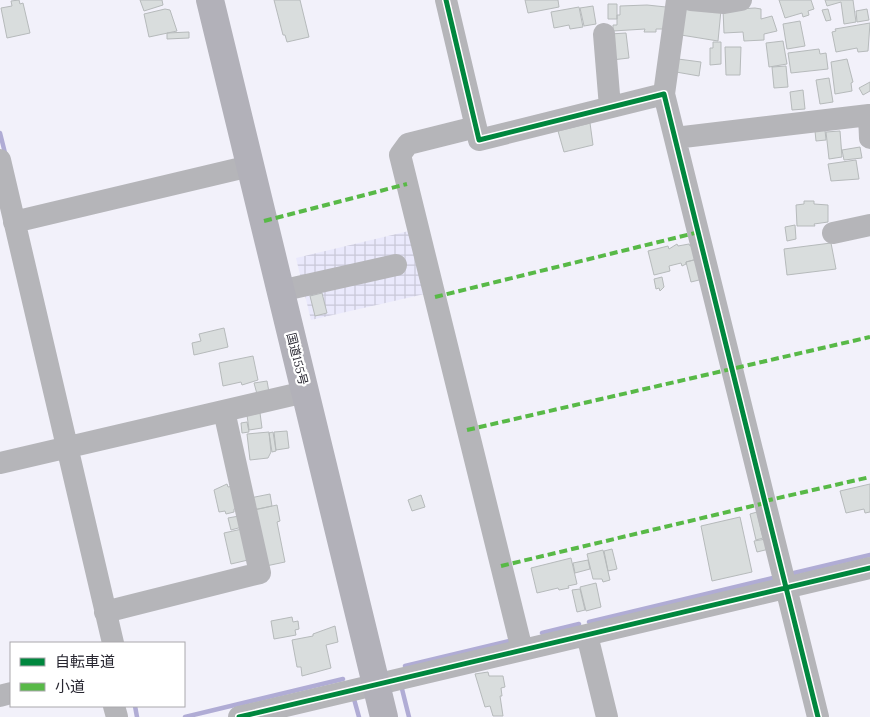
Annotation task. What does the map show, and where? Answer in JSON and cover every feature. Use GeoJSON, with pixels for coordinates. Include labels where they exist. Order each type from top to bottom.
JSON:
{"type":"FeatureCollection","features":[{"type":"Feature","properties":{"kind":"highway","name":"国道155号"},"geometry":{"type":"LineString","coordinates":[[210,0],[384,717]]}},
{"type":"Feature","properties":{"kind":"street"},"geometry":{"type":"LineString","coordinates":[[431,0],[470,129],[479,140],[664,94]]}},
{"type":"Feature","properties":{"kind":"street"},"geometry":{"type":"LineString","coordinates":[[446,0],[470,129]]}},
{"type":"Feature","properties":{"kind":"street"},"geometry":{"type":"LineString","coordinates":[[677,0],[668,78],[664,94],[818,717]]}},
{"type":"Feature","properties":{"kind":"street"},"geometry":{"type":"LineString","coordinates":[[691,0],[724,3],[741,0]]}},
{"type":"Feature","properties":{"kind":"street"},"geometry":{"type":"LineString","coordinates":[[604,34],[610,107]]}},
{"type":"Feature","properties":{"kind":"street"},"geometry":{"type":"LineString","coordinates":[[675,138],[869,109],[870,138]]}},
{"type":"Feature","properties":{"kind":"street"},"geometry":{"type":"LineString","coordinates":[[470,129],[408,144],[400,155],[529,648]]}},
{"type":"Feature","properties":{"kind":"street"},"geometry":{"type":"LineString","coordinates":[[0,160],[7,223],[60,449],[99,642]]}},
{"type":"Feature","properties":{"kind":"street"},"geometry":{"type":"LineString","coordinates":[[7,223],[250,166]]}},
{"type":"Feature","properties":{"kind":"street"},"geometry":{"type":"LineString","coordinates":[[833,233],[870,225]]}},
{"type":"Feature","properties":{"kind":"street"},"geometry":{"type":"LineString","coordinates":[[280,291],[396,265]]}},
{"type":"Feature","properties":{"kind":"street"},"geometry":{"type":"LineString","coordinates":[[0,463],[305,392]]}},
{"type":"Feature","properties":{"kind":"street"},"geometry":{"type":"LineString","coordinates":[[105,612],[260,573],[224,411]]}},
{"type":"Feature","properties":{"kind":"street"},"geometry":{"type":"LineString","coordinates":[[60,449],[113,642]]}},
{"type":"Feature","properties":{"kind":"street"},"geometry":{"type":"LineString","coordinates":[[516,563],[529,648]]}},
{"type":"Feature","properties":{"kind":"street"},"geometry":{"type":"LineString","coordinates":[[239,717],[870,568]]}},
{"type":"Feature","properties":{"kind":"street"},"geometry":{"type":"LineString","coordinates":[[587,635],[607,717]]}},
{"type":"Feature","properties":{"kind":"shaded area"},"geometry":{"type":"Polygon","coordinates":[[[413,230],[429,293],[311,320],[296,258],[413,230]]]}},
{"type":"Feature","properties":{"kind":"building"},"geometry":{"type":"Polygon","coordinates":[[[19,0],[20,4],[23,3],[30,33],[7,38],[1,8],[12,6],[11,1],[19,0]]]}},
{"type":"Feature","properties":{"kind":"building"},"geometry":{"type":"Polygon","coordinates":[[[140,0],[162,0],[163,5],[144,11],[140,0]]]}},
{"type":"Feature","properties":{"kind":"building"},"geometry":{"type":"Polygon","coordinates":[[[274,0],[300,0],[309,37],[287,42],[285,35],[283,35],[274,0]]]}},
{"type":"Feature","properties":{"kind":"building"},"geometry":{"type":"Polygon","coordinates":[[[525,0],[558,0],[559,7],[528,13],[525,0]]]}},
{"type":"Feature","properties":{"kind":"building"},"geometry":{"type":"Polygon","coordinates":[[[779,0],[811,0],[814,9],[808,11],[809,15],[803,17],[802,13],[785,18],[779,0]]]}},
{"type":"Feature","properties":{"kind":"building"},"geometry":{"type":"Polygon","coordinates":[[[825,0],[853,0],[856,22],[844,24],[841,2],[827,6],[825,0]]]}},
{"type":"Feature","properties":{"kind":"building"},"geometry":{"type":"Polygon","coordinates":[[[608,4],[617,4],[617,19],[608,19],[608,4]]]}},
{"type":"Feature","properties":{"kind":"building"},"geometry":{"type":"Polygon","coordinates":[[[647,5],[666,7],[666,29],[656,29],[656,32],[644,32],[645,29],[613,31],[613,25],[617,25],[617,15],[620,15],[620,6],[647,5]]]}},
{"type":"Feature","properties":{"kind":"building"},"geometry":{"type":"Polygon","coordinates":[[[683,5],[721,10],[718,41],[681,35],[683,5]]]}},
{"type":"Feature","properties":{"kind":"building"},"geometry":{"type":"Polygon","coordinates":[[[593,6],[596,24],[584,26],[580,8],[593,6]]]}},
{"type":"Feature","properties":{"kind":"building"},"geometry":{"type":"Polygon","coordinates":[[[579,7],[583,27],[570,29],[569,25],[554,28],[551,12],[579,7]]]}},
{"type":"Feature","properties":{"kind":"building"},"geometry":{"type":"Polygon","coordinates":[[[165,9],[170,10],[177,31],[149,37],[144,14],[165,9]]]}},
{"type":"Feature","properties":{"kind":"building"},"geometry":{"type":"Polygon","coordinates":[[[761,9],[761,19],[772,16],[777,31],[764,34],[764,40],[744,41],[743,32],[724,33],[723,10],[761,9]]]}},
{"type":"Feature","properties":{"kind":"building"},"geometry":{"type":"Polygon","coordinates":[[[828,9],[831,20],[826,21],[822,10],[828,9]]]}},
{"type":"Feature","properties":{"kind":"building"},"geometry":{"type":"Polygon","coordinates":[[[867,9],[869,20],[857,22],[856,11],[867,9]]]}},
{"type":"Feature","properties":{"kind":"building"},"geometry":{"type":"Polygon","coordinates":[[[800,21],[805,46],[787,49],[783,24],[800,21]]]}},
{"type":"Feature","properties":{"kind":"building"},"geometry":{"type":"Polygon","coordinates":[[[870,23],[868,51],[858,52],[857,48],[836,52],[832,32],[836,31],[835,29],[870,23]]]}},
{"type":"Feature","properties":{"kind":"building"},"geometry":{"type":"Polygon","coordinates":[[[189,32],[189,38],[167,39],[167,33],[189,32]]]}},
{"type":"Feature","properties":{"kind":"building"},"geometry":{"type":"Polygon","coordinates":[[[626,33],[629,58],[612,60],[610,34],[626,33]]]}},
{"type":"Feature","properties":{"kind":"building"},"geometry":{"type":"Polygon","coordinates":[[[783,41],[787,64],[769,67],[766,43],[783,41]]]}},
{"type":"Feature","properties":{"kind":"building"},"geometry":{"type":"Polygon","coordinates":[[[713,42],[721,42],[721,64],[710,65],[710,48],[713,48],[713,42]]]}},
{"type":"Feature","properties":{"kind":"building"},"geometry":{"type":"Polygon","coordinates":[[[725,47],[741,47],[740,75],[726,75],[725,47]]]}},
{"type":"Feature","properties":{"kind":"building"},"geometry":{"type":"Polygon","coordinates":[[[819,49],[820,54],[826,53],[828,69],[791,73],[788,53],[819,49]]]}},
{"type":"Feature","properties":{"kind":"building"},"geometry":{"type":"Polygon","coordinates":[[[678,59],[701,62],[699,76],[676,72],[678,59]]]}},
{"type":"Feature","properties":{"kind":"building"},"geometry":{"type":"Polygon","coordinates":[[[847,59],[853,82],[851,83],[852,91],[835,94],[831,62],[847,59]]]}},
{"type":"Feature","properties":{"kind":"building"},"geometry":{"type":"Polygon","coordinates":[[[786,66],[788,87],[774,88],[772,67],[786,66]]]}},
{"type":"Feature","properties":{"kind":"building"},"geometry":{"type":"Polygon","coordinates":[[[829,78],[833,102],[820,104],[816,80],[829,78]]]}},
{"type":"Feature","properties":{"kind":"building"},"geometry":{"type":"Polygon","coordinates":[[[870,82],[870,91],[863,95],[859,88],[870,82]]]}},
{"type":"Feature","properties":{"kind":"building"},"geometry":{"type":"Polygon","coordinates":[[[803,90],[805,109],[792,110],[790,92],[803,90]]]}},
{"type":"Feature","properties":{"kind":"building"},"geometry":{"type":"Polygon","coordinates":[[[590,123],[593,145],[564,152],[558,131],[590,123]]]}},
{"type":"Feature","properties":{"kind":"building"},"geometry":{"type":"Polygon","coordinates":[[[825,130],[826,140],[816,141],[815,131],[825,130]]]}},
{"type":"Feature","properties":{"kind":"building"},"geometry":{"type":"Polygon","coordinates":[[[840,131],[842,157],[829,159],[826,132],[840,131]]]}},
{"type":"Feature","properties":{"kind":"building"},"geometry":{"type":"Polygon","coordinates":[[[860,147],[862,158],[844,160],[842,150],[860,147]]]}},
{"type":"Feature","properties":{"kind":"building"},"geometry":{"type":"Polygon","coordinates":[[[856,160],[859,179],[831,181],[828,164],[856,160]]]}},
{"type":"Feature","properties":{"kind":"building"},"geometry":{"type":"Polygon","coordinates":[[[804,201],[814,201],[814,204],[828,205],[828,222],[814,224],[815,226],[797,226],[796,205],[804,204],[804,201]]]}},
{"type":"Feature","properties":{"kind":"building"},"geometry":{"type":"Polygon","coordinates":[[[795,225],[796,239],[787,241],[785,227],[795,225]]]}},
{"type":"Feature","properties":{"kind":"building"},"geometry":{"type":"Polygon","coordinates":[[[831,243],[836,269],[787,275],[784,249],[831,243]]]}},
{"type":"Feature","properties":{"kind":"building"},"geometry":{"type":"Polygon","coordinates":[[[677,244],[678,246],[694,245],[697,259],[686,262],[682,266],[681,263],[669,266],[670,271],[654,275],[648,251],[668,246],[669,249],[677,244]]]}},
{"type":"Feature","properties":{"kind":"building"},"geometry":{"type":"Polygon","coordinates":[[[698,259],[703,279],[691,282],[686,262],[698,259]]]}},
{"type":"Feature","properties":{"kind":"building"},"geometry":{"type":"Polygon","coordinates":[[[662,277],[664,287],[660,291],[659,288],[656,289],[654,279],[662,277]]]}},
{"type":"Feature","properties":{"kind":"building"},"geometry":{"type":"Polygon","coordinates":[[[322,293],[327,313],[315,316],[310,296],[322,293]]]}},
{"type":"Feature","properties":{"kind":"building"},"geometry":{"type":"Polygon","coordinates":[[[224,328],[228,347],[194,355],[192,343],[201,341],[199,334],[224,328]]]}},
{"type":"Feature","properties":{"kind":"building"},"geometry":{"type":"Polygon","coordinates":[[[253,356],[258,380],[242,385],[241,382],[223,386],[219,363],[253,356]]]}},
{"type":"Feature","properties":{"kind":"building"},"geometry":{"type":"Polygon","coordinates":[[[267,381],[269,392],[257,394],[254,383],[267,381]]]}},
{"type":"Feature","properties":{"kind":"building"},"geometry":{"type":"Polygon","coordinates":[[[260,413],[262,428],[249,430],[247,415],[260,413]]]}},
{"type":"Feature","properties":{"kind":"building"},"geometry":{"type":"Polygon","coordinates":[[[247,422],[249,432],[242,433],[241,423],[247,422]]]}},
{"type":"Feature","properties":{"kind":"building"},"geometry":{"type":"Polygon","coordinates":[[[287,431],[289,448],[276,450],[274,432],[287,431]]]}},
{"type":"Feature","properties":{"kind":"building"},"geometry":{"type":"Polygon","coordinates":[[[269,432],[271,452],[268,458],[250,460],[247,434],[269,432]]]}},
{"type":"Feature","properties":{"kind":"building"},"geometry":{"type":"Polygon","coordinates":[[[273,432],[276,451],[272,452],[269,433],[273,432]]]}},
{"type":"Feature","properties":{"kind":"building"},"geometry":{"type":"Polygon","coordinates":[[[227,484],[228,487],[233,486],[237,508],[234,509],[234,512],[226,514],[225,511],[219,512],[214,490],[227,484]]]}},
{"type":"Feature","properties":{"kind":"building"},"geometry":{"type":"Polygon","coordinates":[[[870,484],[870,512],[865,513],[864,509],[846,513],[840,491],[870,484]]]}},
{"type":"Feature","properties":{"kind":"building"},"geometry":{"type":"Polygon","coordinates":[[[270,494],[272,506],[253,510],[250,498],[270,494]]]}},
{"type":"Feature","properties":{"kind":"building"},"geometry":{"type":"Polygon","coordinates":[[[421,495],[425,507],[412,511],[408,500],[421,495]]]}},
{"type":"Feature","properties":{"kind":"building"},"geometry":{"type":"Polygon","coordinates":[[[277,505],[280,521],[277,522],[285,562],[266,566],[254,510],[277,505]]]}},
{"type":"Feature","properties":{"kind":"building"},"geometry":{"type":"Polygon","coordinates":[[[757,512],[763,538],[756,540],[750,514],[757,512]]]}},
{"type":"Feature","properties":{"kind":"building"},"geometry":{"type":"Polygon","coordinates":[[[239,516],[242,527],[231,530],[228,518],[239,516]]]}},
{"type":"Feature","properties":{"kind":"building"},"geometry":{"type":"Polygon","coordinates":[[[740,517],[752,572],[712,581],[701,526],[740,517]]]}},
{"type":"Feature","properties":{"kind":"building"},"geometry":{"type":"Polygon","coordinates":[[[242,529],[248,560],[231,564],[224,533],[242,529]]]}},
{"type":"Feature","properties":{"kind":"building"},"geometry":{"type":"Polygon","coordinates":[[[766,539],[769,549],[757,552],[754,541],[766,539]]]}},
{"type":"Feature","properties":{"kind":"building"},"geometry":{"type":"Polygon","coordinates":[[[612,549],[617,569],[608,571],[604,551],[612,549]]]}},
{"type":"Feature","properties":{"kind":"building"},"geometry":{"type":"Polygon","coordinates":[[[603,550],[610,580],[603,582],[602,579],[593,579],[587,554],[603,550]]]}},
{"type":"Feature","properties":{"kind":"building"},"geometry":{"type":"Polygon","coordinates":[[[571,558],[577,584],[568,586],[569,588],[559,590],[558,588],[537,593],[531,568],[571,558]]]}},
{"type":"Feature","properties":{"kind":"building"},"geometry":{"type":"Polygon","coordinates":[[[588,560],[590,569],[575,573],[573,563],[588,560]]]}},
{"type":"Feature","properties":{"kind":"building"},"geometry":{"type":"Polygon","coordinates":[[[596,583],[601,607],[586,611],[580,587],[596,583]]]}},
{"type":"Feature","properties":{"kind":"building"},"geometry":{"type":"Polygon","coordinates":[[[580,589],[585,610],[577,612],[572,590],[580,589]]]}},
{"type":"Feature","properties":{"kind":"building"},"geometry":{"type":"Polygon","coordinates":[[[292,617],[293,622],[298,621],[299,629],[295,630],[296,635],[274,639],[271,621],[292,617]]]}},
{"type":"Feature","properties":{"kind":"building"},"geometry":{"type":"Polygon","coordinates":[[[335,626],[338,642],[326,645],[331,668],[302,676],[301,667],[297,667],[292,640],[313,636],[313,634],[335,626]]]}},
{"type":"Feature","properties":{"kind":"building"},"geometry":{"type":"Polygon","coordinates":[[[488,672],[489,676],[503,676],[505,687],[501,688],[502,696],[500,696],[503,716],[493,716],[490,706],[485,707],[475,674],[488,672]]]}},
{"type":"Feature","properties":{"kind":"waterway"},"geometry":{"type":"LineString","coordinates":[[0,133],[5,153]]}},
{"type":"Feature","properties":{"kind":"waterway"},"geometry":{"type":"LineString","coordinates":[[794,573],[870,555]]}},
{"type":"Feature","properties":{"kind":"waterway"},"geometry":{"type":"LineString","coordinates":[[589,622],[773,578]]}},
{"type":"Feature","properties":{"kind":"waterway"},"geometry":{"type":"LineString","coordinates":[[542,633],[579,624]]}},
{"type":"Feature","properties":{"kind":"waterway"},"geometry":{"type":"LineString","coordinates":[[405,666],[513,640]]}},
{"type":"Feature","properties":{"kind":"waterway"},"geometry":{"type":"LineString","coordinates":[[185,717],[343,679]]}},
{"type":"Feature","properties":{"kind":"waterway"},"geometry":{"type":"LineString","coordinates":[[402,689],[409,717]]}},
{"type":"Feature","properties":{"kind":"waterway"},"geometry":{"type":"LineString","coordinates":[[352,699],[354,699],[359,717]]}},
{"type":"Feature","properties":{"kind":"waterway"},"geometry":{"type":"LineString","coordinates":[[135,707],[137,717]]}},
{"type":"Feature","properties":{"kind":"marked path"},"geometry":{"type":"LineString","coordinates":[[264,221],[407,184]]}},
{"type":"Feature","properties":{"kind":"marked path"},"geometry":{"type":"LineString","coordinates":[[435,297],[699,232]]}},
{"type":"Feature","properties":{"kind":"marked path"},"geometry":{"type":"LineString","coordinates":[[467,430],[870,337]]}},
{"type":"Feature","properties":{"kind":"marked path"},"geometry":{"type":"LineString","coordinates":[[765,501],[870,477]]}},
{"type":"Feature","properties":{"kind":"marked path"},"geometry":{"type":"LineString","coordinates":[[501,566],[765,503]]}},
{"type":"Feature","properties":{"kind":"cycle path"},"geometry":{"type":"LineString","coordinates":[[446,0],[479,140],[664,94],[818,717]]}},
{"type":"Feature","properties":{"kind":"cycle path"},"geometry":{"type":"LineString","coordinates":[[239,717],[870,568]]}}]}
